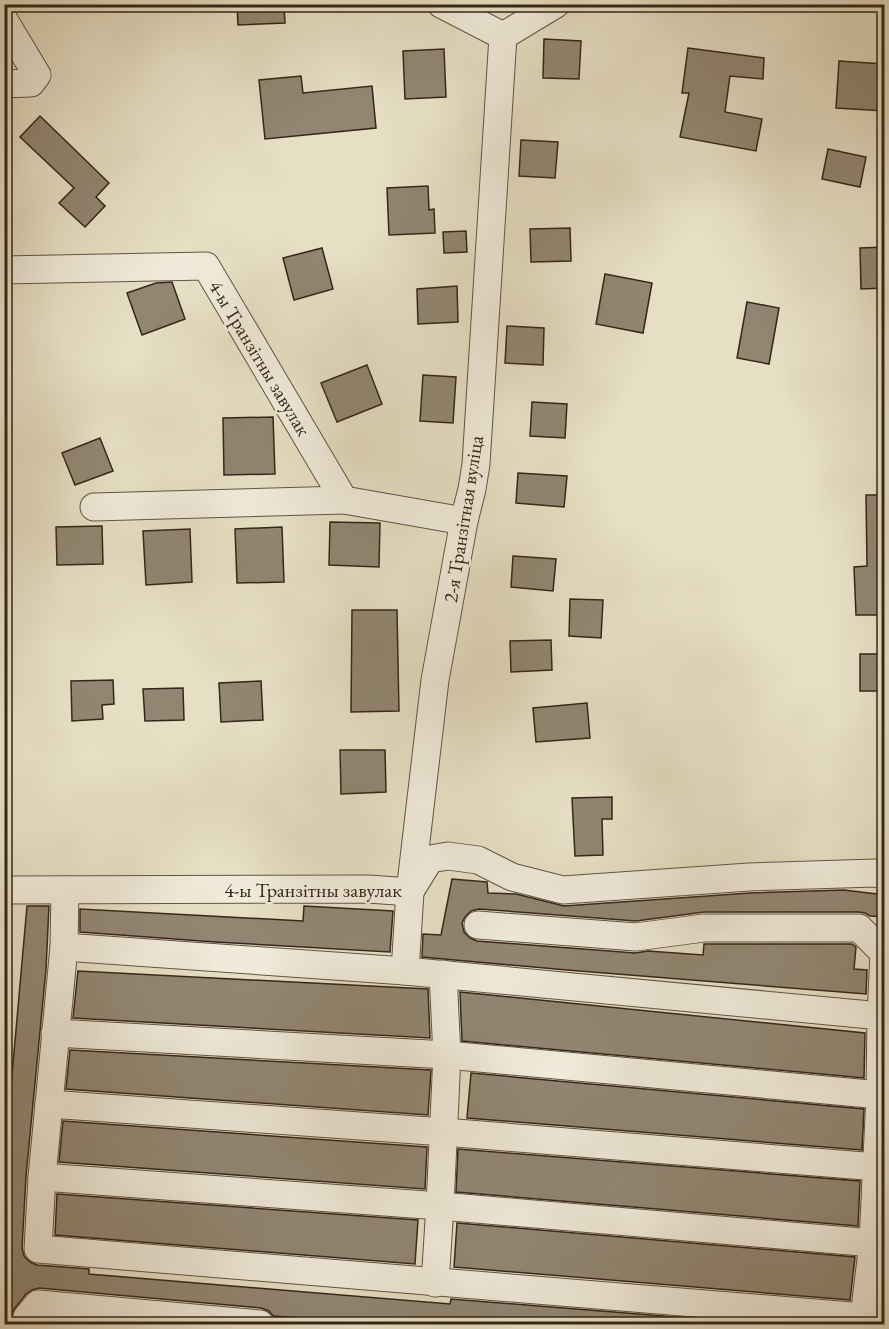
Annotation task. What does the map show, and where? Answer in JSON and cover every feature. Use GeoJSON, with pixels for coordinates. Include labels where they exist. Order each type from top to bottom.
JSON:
{"type":"FeatureCollection","features":[{"type":"Feature","properties":{"kind":"street"},"geometry":{"type":"LineString","coordinates":[[441,4],[503,36],[556,4]]}},
{"type":"Feature","properties":{"kind":"street"},"geometry":{"type":"LineString","coordinates":[[4,20],[37,75],[31,83],[4,84]]}},
{"type":"Feature","properties":{"kind":"street","name":"2-я Транзітная вуліца"},"geometry":{"type":"LineString","coordinates":[[405,971],[410,892],[435,680],[476,464],[503,36]]}},
{"type":"Feature","properties":{"kind":"street","name":"4-ы Транзітны завулак"},"geometry":{"type":"LineString","coordinates":[[4,270],[206,266],[344,500]]}},
{"type":"Feature","properties":{"kind":"street"},"geometry":{"type":"LineString","coordinates":[[94,507],[344,500],[464,521]]}},
{"type":"Feature","properties":{"kind":"street","name":"4-ы Транзітны завулак"},"geometry":{"type":"LineString","coordinates":[[4,890],[369,889],[410,892],[430,860],[448,855],[478,860],[512,877],[563,890],[749,878],[875,873],[885,875]]}},
{"type":"Feature","properties":{"kind":"street"},"geometry":{"type":"LineString","coordinates":[[65,890],[63,947],[42,1177],[38,1250],[864,1317],[873,1243],[884,953],[859,928],[704,928],[636,937],[478,925]]}},
{"type":"Feature","properties":{"kind":"street"},"geometry":{"type":"LineString","coordinates":[[63,947],[443,974],[881,1016]]}},
{"type":"Feature","properties":{"kind":"street"},"geometry":{"type":"LineString","coordinates":[[435,1283],[447,1055],[443,974]]}},
{"type":"Feature","properties":{"kind":"street"},"geometry":{"type":"LineString","coordinates":[[55,1033],[447,1055],[880,1095]]}},
{"type":"Feature","properties":{"kind":"street"},"geometry":{"type":"LineString","coordinates":[[49,1104],[444,1132],[877,1167]]}},
{"type":"Feature","properties":{"kind":"street"},"geometry":{"type":"LineString","coordinates":[[42,1177],[440,1206],[873,1243]]}},
{"type":"Feature","properties":{"kind":"street"},"geometry":{"type":"LineString","coordinates":[[27,1324],[27,1317],[38,1304],[260,1324]]}},
{"type":"Feature","properties":{"kind":"building"},"geometry":{"type":"Polygon","coordinates":[[[237,4],[284,4],[285,23],[238,25],[237,4]]]}},
{"type":"Feature","properties":{"kind":"building"},"geometry":{"type":"Polygon","coordinates":[[[544,39],[581,41],[579,79],[543,78],[544,39]]]}},
{"type":"Feature","properties":{"kind":"building"},"geometry":{"type":"Polygon","coordinates":[[[688,48],[764,58],[763,79],[730,76],[725,112],[762,119],[756,151],[680,137],[689,93],[682,93],[688,48]]]}},
{"type":"Feature","properties":{"kind":"building"},"geometry":{"type":"Polygon","coordinates":[[[444,49],[446,97],[405,99],[403,51],[444,49]]]}},
{"type":"Feature","properties":{"kind":"building"},"geometry":{"type":"Polygon","coordinates":[[[839,61],[885,64],[885,111],[836,108],[839,61]]]}},
{"type":"Feature","properties":{"kind":"building"},"geometry":{"type":"Polygon","coordinates":[[[301,76],[303,93],[372,86],[376,128],[265,139],[259,80],[301,76]]]}},
{"type":"Feature","properties":{"kind":"building"},"geometry":{"type":"Polygon","coordinates":[[[40,116],[109,183],[96,197],[105,206],[85,227],[59,203],[74,188],[20,137],[40,116]]]}},
{"type":"Feature","properties":{"kind":"building"},"geometry":{"type":"Polygon","coordinates":[[[521,140],[558,142],[555,178],[519,176],[521,140]]]}},
{"type":"Feature","properties":{"kind":"building"},"geometry":{"type":"Polygon","coordinates":[[[828,149],[866,157],[860,187],[822,179],[828,149]]]}},
{"type":"Feature","properties":{"kind":"building"},"geometry":{"type":"Polygon","coordinates":[[[428,186],[429,210],[434,209],[435,233],[389,235],[387,188],[428,186]]]}},
{"type":"Feature","properties":{"kind":"building"},"geometry":{"type":"Polygon","coordinates":[[[570,228],[571,261],[531,262],[530,229],[570,228]]]}},
{"type":"Feature","properties":{"kind":"building"},"geometry":{"type":"Polygon","coordinates":[[[466,231],[467,252],[444,253],[443,232],[466,231]]]}},
{"type":"Feature","properties":{"kind":"building"},"geometry":{"type":"Polygon","coordinates":[[[885,247],[885,288],[861,289],[860,248],[885,247]]]}},
{"type":"Feature","properties":{"kind":"building"},"geometry":{"type":"Polygon","coordinates":[[[322,248],[333,289],[294,300],[283,258],[322,248]]]}},
{"type":"Feature","properties":{"kind":"building"},"geometry":{"type":"Polygon","coordinates":[[[605,274],[652,283],[643,333],[596,324],[605,274]]]}},
{"type":"Feature","properties":{"kind":"building"},"geometry":{"type":"Polygon","coordinates":[[[172,282],[185,319],[142,335],[127,293],[156,283],[172,282]]]}},
{"type":"Feature","properties":{"kind":"building"},"geometry":{"type":"Polygon","coordinates":[[[457,286],[458,322],[418,324],[417,289],[457,286]]]}},
{"type":"Feature","properties":{"kind":"building"},"geometry":{"type":"Polygon","coordinates":[[[747,302],[779,308],[769,364],[737,358],[747,302]]]}},
{"type":"Feature","properties":{"kind":"building"},"geometry":{"type":"Polygon","coordinates":[[[507,326],[544,328],[543,365],[505,363],[507,326]]]}},
{"type":"Feature","properties":{"kind":"building"},"geometry":{"type":"Polygon","coordinates":[[[367,365],[382,404],[337,422],[321,383],[367,365]]]}},
{"type":"Feature","properties":{"kind":"building"},"geometry":{"type":"Polygon","coordinates":[[[423,375],[456,377],[453,423],[420,421],[423,375]]]}},
{"type":"Feature","properties":{"kind":"building"},"geometry":{"type":"Polygon","coordinates":[[[532,402],[567,404],[565,438],[530,436],[532,402]]]}},
{"type":"Feature","properties":{"kind":"building"},"geometry":{"type":"Polygon","coordinates":[[[273,417],[275,474],[224,475],[223,418],[273,417]]]}},
{"type":"Feature","properties":{"kind":"building"},"geometry":{"type":"Polygon","coordinates":[[[100,438],[113,471],[75,485],[62,453],[100,438]]]}},
{"type":"Feature","properties":{"kind":"building"},"geometry":{"type":"Polygon","coordinates":[[[518,473],[567,476],[564,507],[516,503],[518,473]]]}},
{"type":"Feature","properties":{"kind":"building"},"geometry":{"type":"Polygon","coordinates":[[[866,495],[885,495],[885,615],[856,615],[854,567],[867,566],[866,495]]]}},
{"type":"Feature","properties":{"kind":"building"},"geometry":{"type":"Polygon","coordinates":[[[330,522],[380,523],[379,567],[329,565],[330,522]]]}},
{"type":"Feature","properties":{"kind":"building"},"geometry":{"type":"Polygon","coordinates":[[[102,526],[103,564],[57,565],[56,527],[102,526]]]}},
{"type":"Feature","properties":{"kind":"building"},"geometry":{"type":"Polygon","coordinates":[[[282,527],[284,582],[237,583],[235,529],[282,527]]]}},
{"type":"Feature","properties":{"kind":"building"},"geometry":{"type":"Polygon","coordinates":[[[190,529],[192,582],[146,585],[143,531],[190,529]]]}},
{"type":"Feature","properties":{"kind":"building"},"geometry":{"type":"Polygon","coordinates":[[[513,556],[556,559],[553,591],[511,587],[513,556]]]}},
{"type":"Feature","properties":{"kind":"building"},"geometry":{"type":"Polygon","coordinates":[[[570,599],[603,600],[601,638],[569,636],[570,599]]]}},
{"type":"Feature","properties":{"kind":"building"},"geometry":{"type":"Polygon","coordinates":[[[352,610],[397,610],[399,711],[351,712],[352,610]]]}},
{"type":"Feature","properties":{"kind":"building"},"geometry":{"type":"Polygon","coordinates":[[[551,640],[552,670],[511,672],[510,641],[551,640]]]}},
{"type":"Feature","properties":{"kind":"building"},"geometry":{"type":"Polygon","coordinates":[[[860,654],[885,654],[885,691],[860,691],[860,654]]]}},
{"type":"Feature","properties":{"kind":"building"},"geometry":{"type":"Polygon","coordinates":[[[113,680],[114,704],[102,705],[103,719],[72,721],[71,681],[113,680]]]}},
{"type":"Feature","properties":{"kind":"building"},"geometry":{"type":"Polygon","coordinates":[[[261,681],[263,720],[221,722],[219,683],[261,681]]]}},
{"type":"Feature","properties":{"kind":"building"},"geometry":{"type":"Polygon","coordinates":[[[183,688],[184,720],[145,721],[143,689],[183,688]]]}},
{"type":"Feature","properties":{"kind":"building"},"geometry":{"type":"Polygon","coordinates":[[[587,703],[590,738],[536,742],[533,708],[587,703]]]}},
{"type":"Feature","properties":{"kind":"building"},"geometry":{"type":"Polygon","coordinates":[[[340,750],[385,750],[386,792],[341,794],[340,750]]]}},
{"type":"Feature","properties":{"kind":"building"},"geometry":{"type":"Polygon","coordinates":[[[612,797],[612,819],[602,819],[603,855],[575,856],[572,798],[612,797]]]}},
{"type":"Feature","properties":{"kind":"building"},"geometry":{"type":"Polygon","coordinates":[[[452,879],[487,882],[488,893],[516,894],[564,906],[750,893],[844,890],[885,895],[885,917],[870,916],[859,912],[704,912],[636,921],[479,909],[471,911],[462,923],[464,932],[477,941],[635,953],[648,951],[703,955],[704,944],[852,944],[856,947],[854,969],[867,970],[866,994],[422,957],[423,934],[441,935],[452,879]]]}},
{"type":"Feature","properties":{"kind":"building"},"geometry":{"type":"Polygon","coordinates":[[[27,906],[49,906],[46,969],[26,1176],[22,1248],[24,1256],[30,1262],[37,1265],[89,1269],[89,1274],[450,1304],[451,1299],[763,1324],[377,1324],[273,1316],[269,1311],[261,1308],[39,1288],[26,1294],[11,1316],[11,1324],[4,1324],[4,1165],[27,906]]]}},
{"type":"Feature","properties":{"kind":"building"},"geometry":{"type":"Polygon","coordinates":[[[304,906],[393,911],[390,952],[80,932],[80,909],[303,921],[304,906]]]}},
{"type":"Feature","properties":{"kind":"building"},"geometry":{"type":"Polygon","coordinates":[[[78,971],[428,989],[430,1038],[73,1018],[78,971]]]}},
{"type":"Feature","properties":{"kind":"building"},"geometry":{"type":"Polygon","coordinates":[[[460,992],[865,1033],[864,1078],[462,1041],[460,992]]]}},
{"type":"Feature","properties":{"kind":"building"},"geometry":{"type":"Polygon","coordinates":[[[70,1050],[431,1070],[428,1115],[66,1089],[70,1050]]]}},
{"type":"Feature","properties":{"kind":"building"},"geometry":{"type":"Polygon","coordinates":[[[471,1073],[864,1109],[862,1150],[467,1118],[471,1073]]]}},
{"type":"Feature","properties":{"kind":"building"},"geometry":{"type":"Polygon","coordinates":[[[63,1121],[427,1147],[425,1189],[59,1162],[63,1121]]]}},
{"type":"Feature","properties":{"kind":"building"},"geometry":{"type":"Polygon","coordinates":[[[458,1149],[860,1181],[858,1226],[456,1192],[458,1149]]]}},
{"type":"Feature","properties":{"kind":"building"},"geometry":{"type":"Polygon","coordinates":[[[57,1194],[418,1220],[415,1264],[55,1235],[57,1194]]]}},
{"type":"Feature","properties":{"kind":"building"},"geometry":{"type":"Polygon","coordinates":[[[457,1223],[855,1257],[850,1300],[454,1267],[457,1223]]]}}]}
